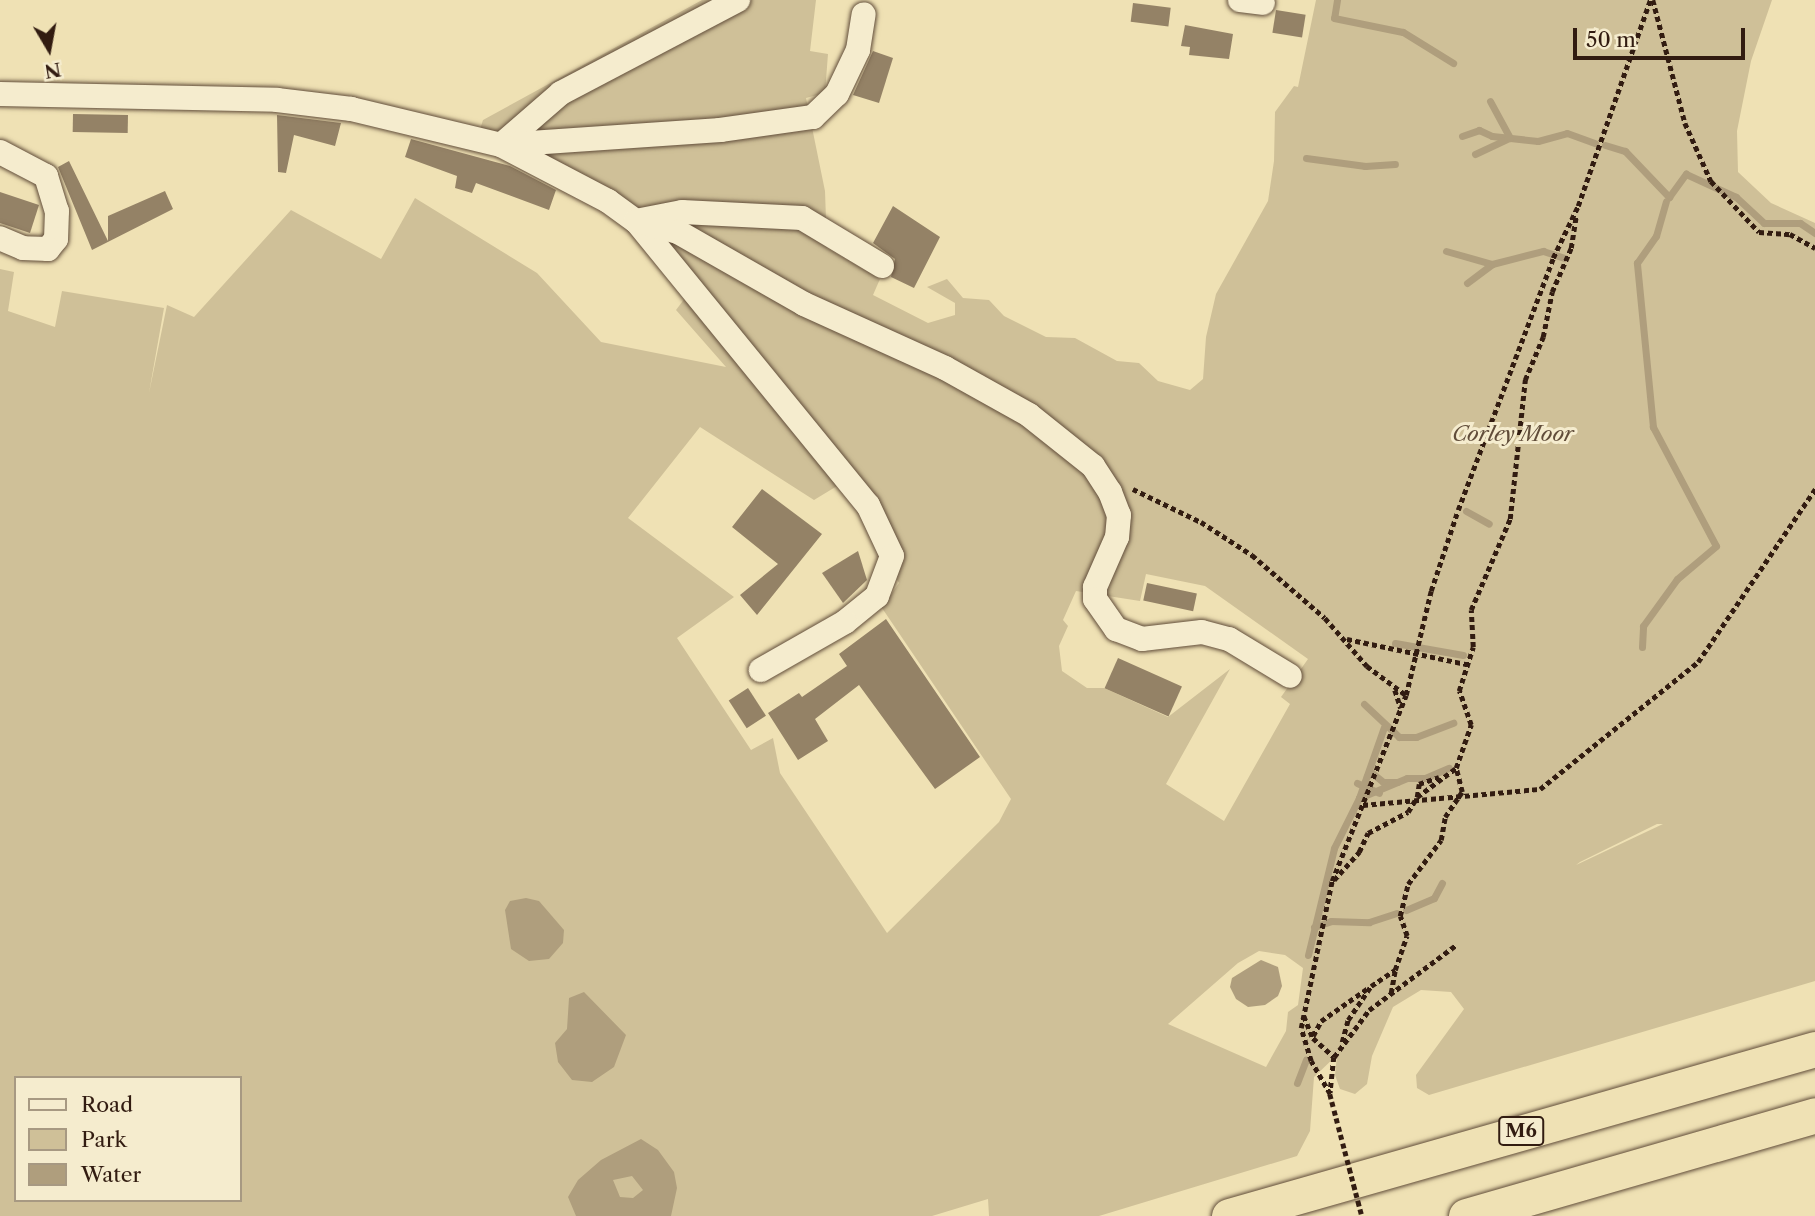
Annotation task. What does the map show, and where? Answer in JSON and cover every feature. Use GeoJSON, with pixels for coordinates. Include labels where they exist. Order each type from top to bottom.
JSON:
{"type":"FeatureCollection","features":[{"type":"Feature","properties":{"kind":"highway","name":"M6"},"geometry":{"type":"LineString","coordinates":[[1229,1216],[1815,1049]]}},
{"type":"Feature","properties":{"kind":"highway"},"geometry":{"type":"LineString","coordinates":[[1466,1216],[1815,1115]]}},
{"type":"Feature","properties":{"kind":"lane"},"geometry":{"type":"LineString","coordinates":[[501,145],[561,93],[738,0]]}},
{"type":"Feature","properties":{"kind":"lane"},"geometry":{"type":"LineString","coordinates":[[501,145],[708,132],[813,117],[837,94],[858,50],[864,14]]}},
{"type":"Feature","properties":{"kind":"lane"},"geometry":{"type":"LineString","coordinates":[[0,94],[277,100],[351,109],[501,145],[608,201],[636,221],[859,494],[887,538],[892,556],[877,596],[827,633],[761,670]]}},
{"type":"Feature","properties":{"kind":"lane"},"geometry":{"type":"LineString","coordinates":[[0,152],[46,176],[57,211],[57,239],[48,249],[23,248],[0,238]]}},
{"type":"Feature","properties":{"kind":"lane"},"geometry":{"type":"LineString","coordinates":[[636,221],[682,212],[802,218],[882,265]]}},
{"type":"Feature","properties":{"kind":"lane"},"geometry":{"type":"LineString","coordinates":[[636,221],[678,232],[804,304],[945,368],[1029,415],[1093,466],[1119,515],[1111,555],[1095,587],[1100,612],[1123,634],[1142,639],[1202,632],[1229,639],[1290,676]]}},
{"type":"Feature","properties":{"kind":"path"},"geometry":{"type":"LineString","coordinates":[[1652,0],[1685,123],[1711,181],[1759,232],[1790,234],[1815,248]]}},
{"type":"Feature","properties":{"kind":"path"},"geometry":{"type":"LineString","coordinates":[[1362,1216],[1330,1094],[1304,1042],[1303,1004],[1332,881],[1364,804],[1374,771],[1395,729],[1458,510],[1553,258],[1578,206],[1652,0]]}},
{"type":"Feature","properties":{"kind":"path"},"geometry":{"type":"LineString","coordinates":[[1391,993],[1395,970],[1407,936],[1400,916],[1408,884],[1441,841],[1445,817],[1460,796],[1456,768],[1471,725],[1459,691],[1473,647],[1471,610],[1476,590],[1496,553],[1515,498],[1525,380],[1571,248],[1578,206]]}},
{"type":"Feature","properties":{"kind":"path"},"geometry":{"type":"LineString","coordinates":[[1093,466],[1158,504],[1201,522],[1252,555],[1344,638],[1391,686],[1406,695]]}},
{"type":"Feature","properties":{"kind":"path"},"geometry":{"type":"LineString","coordinates":[[1364,804],[1541,789],[1698,662],[1815,489]]}},
{"type":"Feature","properties":{"kind":"path"},"geometry":{"type":"LineString","coordinates":[[1344,638],[1466,664]]}},
{"type":"Feature","properties":{"kind":"path"},"geometry":{"type":"LineString","coordinates":[[1391,686],[1402,708]]}},
{"type":"Feature","properties":{"kind":"path"},"geometry":{"type":"LineString","coordinates":[[1332,881],[1353,860],[1368,833],[1408,812],[1416,799],[1440,777],[1456,768]]}},
{"type":"Feature","properties":{"kind":"path"},"geometry":{"type":"LineString","coordinates":[[1330,1094],[1334,1057],[1342,1042],[1369,1010],[1456,945]]}},
{"type":"Feature","properties":{"kind":"path"},"geometry":{"type":"LineString","coordinates":[[1313,1038],[1321,1021],[1395,970]]}},
{"type":"Feature","properties":{"kind":"path"},"geometry":{"type":"LineString","coordinates":[[1342,1042],[1348,1020],[1371,986]]}},
{"type":"Feature","properties":{"kind":"path"},"geometry":{"type":"LineString","coordinates":[[1303,1004],[1313,1038],[1334,1057]]}},
{"type":"Feature","properties":{"kind":"green space","name":"Corley Moor"},"geometry":{"type":"Polygon","coordinates":[[[702,0],[816,0],[810,51],[828,54],[825,93],[806,98],[825,191],[827,248],[880,279],[873,295],[928,323],[955,315],[955,303],[927,287],[947,279],[963,298],[989,300],[1004,316],[1046,337],[1075,338],[1117,361],[1139,363],[1158,381],[1190,390],[1203,379],[1206,337],[1216,294],[1268,201],[1274,161],[1275,112],[1294,86],[1298,87],[1316,0],[1772,0],[1751,61],[1737,131],[1738,172],[1771,203],[1815,223],[1815,981],[1429,1095],[1417,1088],[1416,1075],[1464,1009],[1451,992],[1421,990],[1393,1007],[1372,1056],[1367,1084],[1355,1094],[1340,1089],[1335,1075],[1337,1055],[1314,1077],[1310,1131],[1297,1156],[1099,1216],[989,1216],[988,1199],[932,1216],[0,1216],[0,269],[14,272],[8,311],[55,327],[62,291],[164,308],[149,393],[167,305],[194,317],[291,210],[381,259],[415,198],[537,273],[601,342],[726,367],[676,310],[688,294],[645,235],[477,139],[483,120],[702,0]],[[700,427],[628,518],[734,597],[677,638],[751,750],[773,738],[780,773],[887,933],[999,822],[1011,799],[882,608],[899,583],[842,483],[814,500],[700,427]],[[1146,574],[1140,601],[1076,591],[1063,620],[1068,626],[1059,646],[1062,671],[1087,688],[1104,688],[1168,717],[1230,669],[1166,784],[1224,821],[1290,704],[1281,697],[1308,659],[1205,586],[1146,574]],[[1657,824],[1580,862],[1576,865],[1663,824],[1657,824]],[[1259,951],[1238,963],[1168,1024],[1266,1067],[1286,1031],[1288,1012],[1298,1005],[1303,968],[1285,955],[1259,951]]]}},
{"type":"Feature","properties":{"kind":"water"},"geometry":{"type":"Polygon","coordinates":[[[526,898],[539,901],[564,930],[563,943],[549,959],[529,961],[511,949],[505,910],[510,901],[526,898]]]}},
{"type":"Feature","properties":{"kind":"water"},"geometry":{"type":"Polygon","coordinates":[[[1261,960],[1278,967],[1282,986],[1278,996],[1265,1005],[1248,1007],[1236,999],[1230,987],[1232,978],[1261,960]]]}},
{"type":"Feature","properties":{"kind":"water"},"geometry":{"type":"Polygon","coordinates":[[[584,992],[626,1035],[614,1067],[592,1082],[572,1080],[558,1062],[555,1043],[567,1029],[569,998],[584,992]]]}},
{"type":"Feature","properties":{"kind":"water"},"geometry":{"type":"Polygon","coordinates":[[[641,1139],[658,1150],[674,1172],[677,1188],[671,1216],[576,1216],[568,1197],[578,1180],[601,1160],[641,1139]],[[632,1176],[613,1180],[620,1197],[633,1198],[643,1190],[632,1176]]]}},
{"type":"Feature","properties":{"kind":"building"},"geometry":{"type":"Polygon","coordinates":[[[1133,3],[1171,8],[1168,26],[1131,22],[1133,3]]]}},
{"type":"Feature","properties":{"kind":"building"},"geometry":{"type":"Polygon","coordinates":[[[1276,10],[1306,15],[1302,37],[1272,33],[1276,10]]]}},
{"type":"Feature","properties":{"kind":"building"},"geometry":{"type":"Polygon","coordinates":[[[1185,25],[1233,34],[1229,59],[1189,55],[1190,47],[1181,46],[1185,25]]]}},
{"type":"Feature","properties":{"kind":"building"},"geometry":{"type":"Polygon","coordinates":[[[873,51],[893,58],[879,103],[853,95],[873,51]]]}},
{"type":"Feature","properties":{"kind":"building"},"geometry":{"type":"Polygon","coordinates":[[[73,114],[128,115],[128,133],[73,132],[73,114]]]}},
{"type":"Feature","properties":{"kind":"building"},"geometry":{"type":"Polygon","coordinates":[[[277,115],[341,123],[335,146],[294,135],[286,173],[278,172],[277,115]]]}},
{"type":"Feature","properties":{"kind":"building"},"geometry":{"type":"Polygon","coordinates":[[[411,139],[510,166],[556,190],[549,210],[476,183],[472,193],[455,188],[457,176],[405,157],[411,139]]]}},
{"type":"Feature","properties":{"kind":"building"},"geometry":{"type":"Polygon","coordinates":[[[69,161],[108,241],[108,216],[165,191],[173,209],[92,250],[58,167],[69,161]]]}},
{"type":"Feature","properties":{"kind":"building"},"geometry":{"type":"Polygon","coordinates":[[[0,192],[39,205],[30,233],[0,223],[0,192]]]}},
{"type":"Feature","properties":{"kind":"building"},"geometry":{"type":"Polygon","coordinates":[[[893,206],[940,237],[914,288],[891,277],[895,259],[873,243],[893,206]]]}},
{"type":"Feature","properties":{"kind":"building"},"geometry":{"type":"Polygon","coordinates":[[[762,489],[822,534],[757,615],[740,595],[778,564],[732,527],[762,489]]]}},
{"type":"Feature","properties":{"kind":"building"},"geometry":{"type":"Polygon","coordinates":[[[858,551],[867,580],[843,603],[822,573],[858,551]]]}},
{"type":"Feature","properties":{"kind":"building"},"geometry":{"type":"Polygon","coordinates":[[[1147,583],[1197,594],[1193,611],[1143,601],[1147,583]]]}},
{"type":"Feature","properties":{"kind":"building"},"geometry":{"type":"Polygon","coordinates":[[[886,619],[980,757],[935,789],[859,685],[815,719],[828,741],[798,760],[768,713],[799,693],[802,697],[847,666],[839,654],[886,619]]]}},
{"type":"Feature","properties":{"kind":"building"},"geometry":{"type":"Polygon","coordinates":[[[1118,658],[1182,686],[1169,717],[1105,688],[1118,658]]]}},
{"type":"Feature","properties":{"kind":"building"},"geometry":{"type":"Polygon","coordinates":[[[748,688],[766,716],[747,728],[729,701],[748,688]]]}},
{"type":"Feature","properties":{"kind":"waterway"},"geometry":{"type":"LineString","coordinates":[[1337,0],[1334,18],[1403,32],[1453,63]]}},
{"type":"Feature","properties":{"kind":"waterway"},"geometry":{"type":"LineString","coordinates":[[1475,154],[1510,138],[1490,101]]}},
{"type":"Feature","properties":{"kind":"waterway"},"geometry":{"type":"LineString","coordinates":[[1462,136],[1479,130],[1492,136],[1538,141],[1567,133],[1595,143]]}},
{"type":"Feature","properties":{"kind":"waterway"},"geometry":{"type":"LineString","coordinates":[[1605,145],[1625,151],[1669,197],[1686,174],[1736,197],[1764,223],[1800,223],[1815,233]]}},
{"type":"Feature","properties":{"kind":"waterway"},"geometry":{"type":"LineString","coordinates":[[1306,158],[1365,166],[1395,164]]}},
{"type":"Feature","properties":{"kind":"waterway"},"geometry":{"type":"LineString","coordinates":[[1642,647],[1643,626],[1677,579],[1716,546],[1653,427],[1637,263],[1656,236],[1666,201]]}},
{"type":"Feature","properties":{"kind":"waterway"},"geometry":{"type":"LineString","coordinates":[[1446,251],[1492,264]]}},
{"type":"Feature","properties":{"kind":"waterway"},"geometry":{"type":"LineString","coordinates":[[1467,283],[1492,264],[1543,251],[1565,258]]}},
{"type":"Feature","properties":{"kind":"waterway"},"geometry":{"type":"LineString","coordinates":[[1466,511],[1489,524]]}},
{"type":"Feature","properties":{"kind":"waterway"},"geometry":{"type":"LineString","coordinates":[[1395,643],[1463,655]]}},
{"type":"Feature","properties":{"kind":"waterway"},"geometry":{"type":"LineString","coordinates":[[1364,704],[1399,737],[1416,737],[1453,723]]}},
{"type":"Feature","properties":{"kind":"waterway"},"geometry":{"type":"LineString","coordinates":[[1308,955],[1334,848],[1359,798],[1384,727]]}},
{"type":"Feature","properties":{"kind":"waterway"},"geometry":{"type":"LineString","coordinates":[[1359,798],[1407,778],[1425,778],[1449,768]]}},
{"type":"Feature","properties":{"kind":"waterway"},"geometry":{"type":"LineString","coordinates":[[1367,776],[1372,773],[1383,782],[1397,782]]}},
{"type":"Feature","properties":{"kind":"waterway"},"geometry":{"type":"LineString","coordinates":[[1357,783],[1379,793]]}},
{"type":"Feature","properties":{"kind":"waterway"},"geometry":{"type":"LineString","coordinates":[[1406,910],[1434,898],[1442,883]]}},
{"type":"Feature","properties":{"kind":"waterway"},"geometry":{"type":"LineString","coordinates":[[1314,927],[1331,921],[1369,922],[1397,913]]}},
{"type":"Feature","properties":{"kind":"waterway"},"geometry":{"type":"LineString","coordinates":[[1297,1083],[1306,1060]]}}]}
